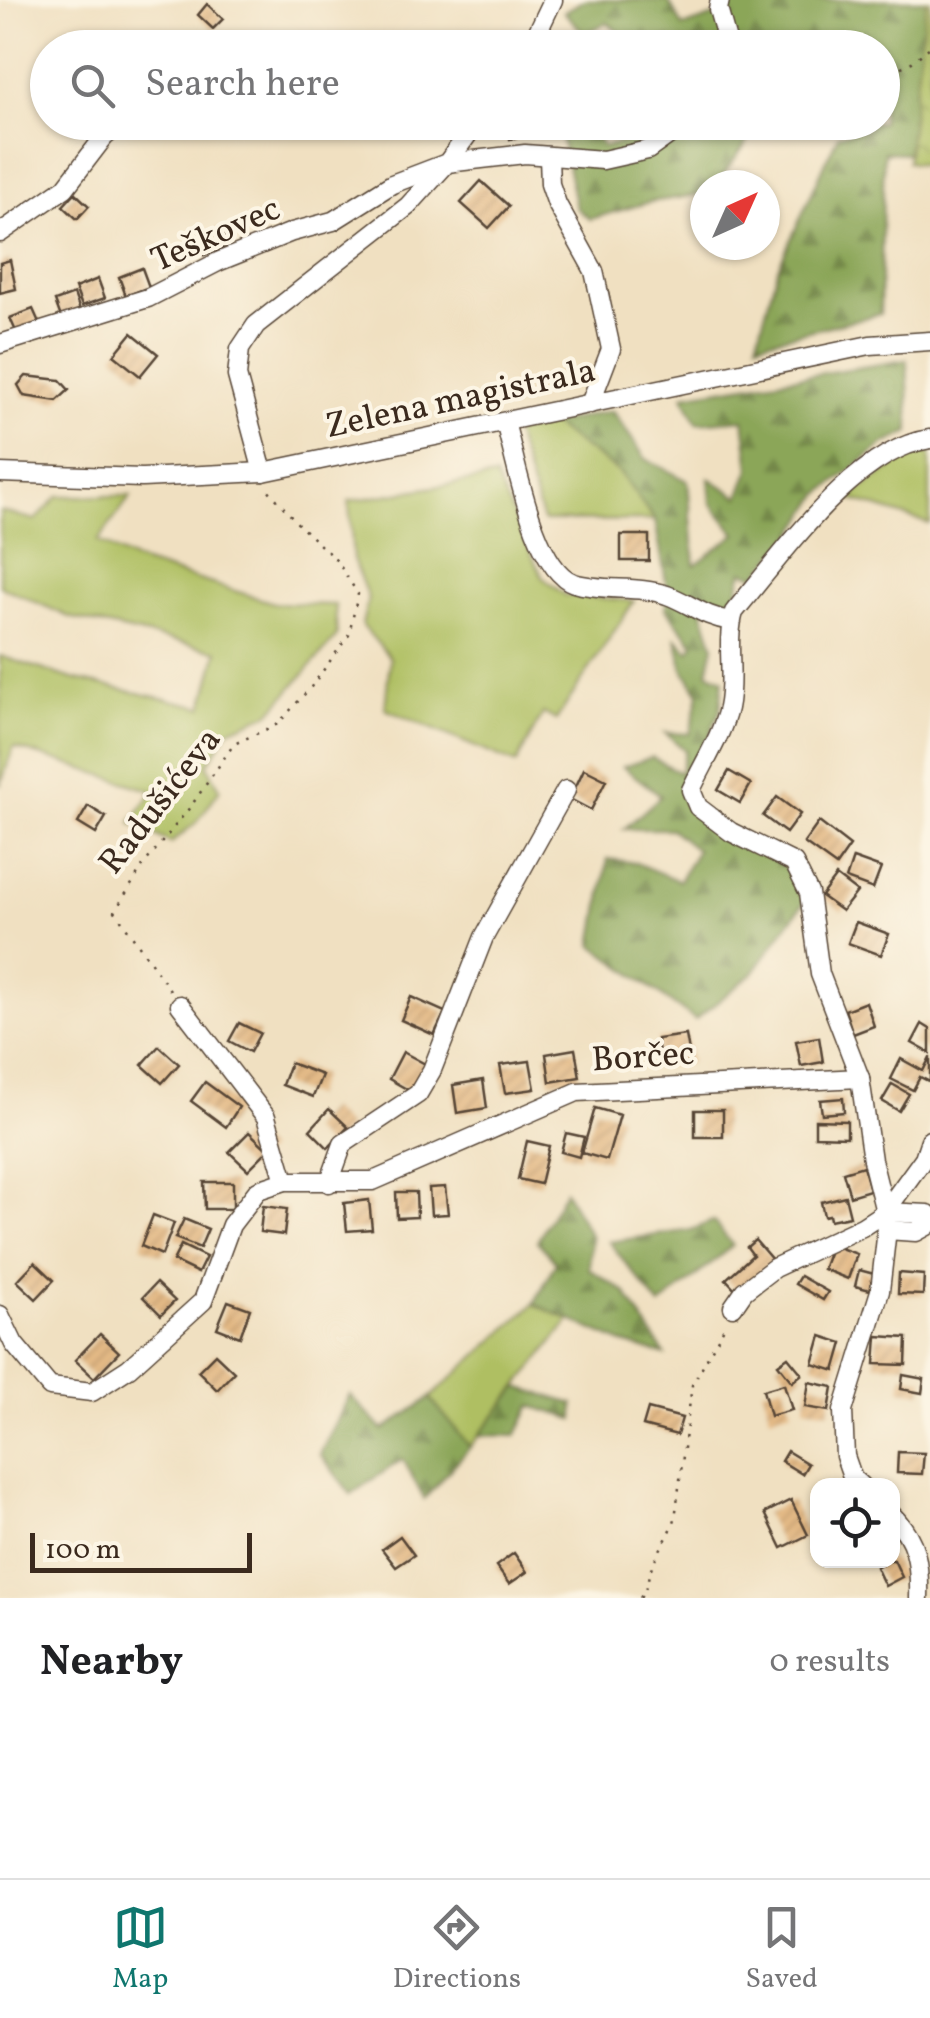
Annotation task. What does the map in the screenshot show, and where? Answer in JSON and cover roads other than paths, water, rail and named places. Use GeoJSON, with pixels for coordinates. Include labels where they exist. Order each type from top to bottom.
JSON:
{"type":"FeatureCollection","features":[{"type":"Feature","properties":{"kind":"street"},"geometry":{"type":"LineString","coordinates":[[539,30],[553,0]]}},
{"type":"Feature","properties":{"kind":"street"},"geometry":{"type":"LineString","coordinates":[[720,0],[718,9],[724,30]]}},
{"type":"Feature","properties":{"kind":"street"},"geometry":{"type":"LineString","coordinates":[[0,233],[65,188],[102,140]]}},
{"type":"Feature","properties":{"kind":"street"},"geometry":{"type":"LineString","coordinates":[[263,472],[237,376],[240,350],[256,325],[408,206],[464,140]]}},
{"type":"Feature","properties":{"kind":"street","name":"Teškovec"},"geometry":{"type":"LineString","coordinates":[[0,344],[148,298],[220,261],[292,232],[333,221],[392,184],[447,163],[525,154],[603,160],[648,150],[662,140]]}},
{"type":"Feature","properties":{"kind":"street"},"geometry":{"type":"LineString","coordinates":[[549,158],[550,184],[557,204],[594,271],[611,348],[590,404]]}},
{"type":"Feature","properties":{"kind":"street","name":"Zelena magistrala"},"geometry":{"type":"LineString","coordinates":[[0,473],[142,478],[263,472],[870,344],[930,341]]}},
{"type":"Feature","properties":{"kind":"street"},"geometry":{"type":"LineString","coordinates":[[505,422],[533,521],[546,556],[558,574],[594,588],[665,594],[710,618],[731,621]]}},
{"type":"Feature","properties":{"kind":"street"},"geometry":{"type":"LineString","coordinates":[[855,1478],[847,1466],[842,1411],[880,1290],[886,1221],[860,1078],[820,974],[809,893],[794,863],[731,832],[698,807],[692,790],[727,711],[732,677],[729,630],[734,612],[845,484],[901,446],[930,440]]}},
{"type":"Feature","properties":{"kind":"street"},"geometry":{"type":"LineString","coordinates":[[328,1183],[344,1144],[418,1094],[432,1070],[484,937],[566,790]]}},
{"type":"Feature","properties":{"kind":"street"},"geometry":{"type":"LineString","coordinates":[[0,1316],[14,1344],[50,1386],[92,1392],[130,1368],[203,1301],[231,1225],[258,1190],[285,1181],[266,1117],[180,1004]]}},
{"type":"Feature","properties":{"kind":"street","name":"Borčec"},"geometry":{"type":"LineString","coordinates":[[285,1181],[373,1181],[577,1092],[860,1078]]}},
{"type":"Feature","properties":{"kind":"street"},"geometry":{"type":"LineString","coordinates":[[732,1307],[774,1268],[886,1221],[924,1158],[930,1140]]}},
{"type":"Feature","properties":{"kind":"street"},"geometry":{"type":"LineString","coordinates":[[900,1525],[918,1554],[919,1598]]}}]}
